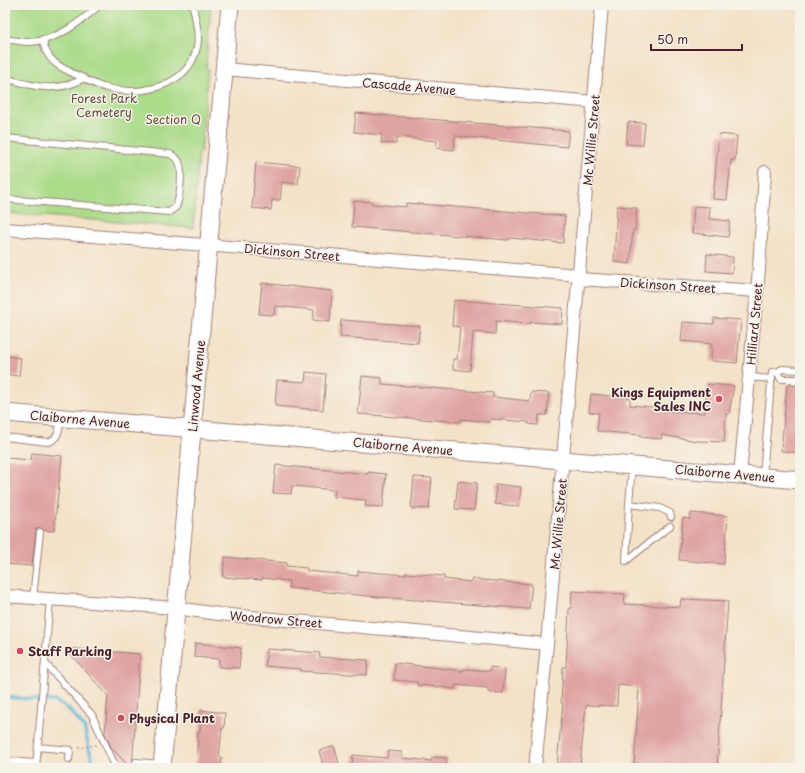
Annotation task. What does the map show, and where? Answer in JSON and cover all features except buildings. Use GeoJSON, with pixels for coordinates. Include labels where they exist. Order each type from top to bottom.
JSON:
{"type":"FeatureCollection","features":[{"type":"Feature","properties":{"kind":"street","name":"Linwood Avenue"},"geometry":{"type":"LineString","coordinates":[[162,766],[230,5]]}},
{"type":"Feature","properties":{"kind":"street","name":"Mc Willie Street"},"geometry":{"type":"LineString","coordinates":[[535,768],[602,5]]}},
{"type":"Feature","properties":{"kind":"street","name":"Cascade Avenue"},"geometry":{"type":"LineString","coordinates":[[224,69],[594,102]]}},
{"type":"Feature","properties":{"kind":"street","name":"Hilliard Street"},"geometry":{"type":"LineString","coordinates":[[740,475],[757,291],[765,172]]}},
{"type":"Feature","properties":{"kind":"street","name":"Dickinson Street"},"geometry":{"type":"LineString","coordinates":[[5,228],[757,291]]}},
{"type":"Feature","properties":{"kind":"street","name":"Claiborne Avenue"},"geometry":{"type":"LineString","coordinates":[[5,413],[800,480]]}},
{"type":"Feature","properties":{"kind":"street","name":"Woodrow Street"},"geometry":{"type":"LineString","coordinates":[[5,596],[176,608],[242,616],[547,644]]}},
{"type":"Feature","properties":{"kind":"lane"},"geometry":{"type":"LineString","coordinates":[[5,39],[29,42],[43,39],[68,29],[100,5]]}},
{"type":"Feature","properties":{"kind":"lane"},"geometry":{"type":"LineString","coordinates":[[43,39],[44,47],[49,58],[65,69],[84,78],[108,88],[132,91],[157,87],[183,74],[191,64],[197,47],[197,30],[193,5]]}},
{"type":"Feature","properties":{"kind":"lane"},"geometry":{"type":"LineString","coordinates":[[5,78],[30,85],[47,87],[69,86],[84,78]]}},
{"type":"Feature","properties":{"kind":"lane"},"geometry":{"type":"LineString","coordinates":[[5,138],[170,154],[179,162],[181,171],[177,204],[176,207],[169,212],[5,199]]}},
{"type":"Feature","properties":{"kind":"lane"},"geometry":{"type":"LineString","coordinates":[[763,477],[772,372],[777,372],[782,369],[800,370]]}},
{"type":"Feature","properties":{"kind":"lane"},"geometry":{"type":"LineString","coordinates":[[777,372],[781,379],[800,379]]}},
{"type":"Feature","properties":{"kind":"lane"},"geometry":{"type":"LineString","coordinates":[[749,377],[772,379]]}},
{"type":"Feature","properties":{"kind":"lane"},"geometry":{"type":"LineString","coordinates":[[5,437],[51,442],[57,437],[61,417]]}},
{"type":"Feature","properties":{"kind":"lane"},"geometry":{"type":"LineString","coordinates":[[632,466],[626,561],[670,526]]}},
{"type":"Feature","properties":{"kind":"lane"},"geometry":{"type":"LineString","coordinates":[[629,504],[660,508],[670,513],[671,517]]}},
{"type":"Feature","properties":{"kind":"lane"},"geometry":{"type":"LineString","coordinates":[[33,598],[40,532]]}},
{"type":"Feature","properties":{"kind":"lane"},"geometry":{"type":"LineString","coordinates":[[5,761],[36,765],[50,599]]}},
{"type":"Feature","properties":{"kind":"lane"},"geometry":{"type":"LineString","coordinates":[[45,663],[92,715],[116,768]]}},
{"type":"Feature","properties":{"kind":"lane"},"geometry":{"type":"LineString","coordinates":[[38,747],[70,750],[69,759]]}},
{"type":"Feature","properties":{"kind":"lane"},"geometry":{"type":"LineString","coordinates":[[136,768],[136,762],[162,766]]}},
{"type":"Feature","properties":{"kind":"path"},"geometry":{"type":"LineString","coordinates":[[80,748],[98,744]]}},
{"type":"Feature","properties":{"kind":"green space","name":"Forest Park Cemetery"},"geometry":{"type":"Polygon","coordinates":[[[5,5],[211,5],[206,68],[208,69],[193,228],[5,213],[5,5]]]}},
{"type":"Feature","properties":{"kind":"waterway"},"geometry":{"type":"LineString","coordinates":[[5,697],[55,701],[67,708],[84,727],[94,768]]}},
{"type":"Feature","properties":{"kind":"place","name":"Kings Equipment Sales INC"},"geometry":{"type":"Point","coordinates":[719,399]}},
{"type":"Feature","properties":{"kind":"place","name":"Staff Parking"},"geometry":{"type":"Point","coordinates":[20,651]}},
{"type":"Feature","properties":{"kind":"place","name":"Physical Plant"},"geometry":{"type":"Point","coordinates":[121,718]}},
{"type":"Feature","properties":{"kind":"park label","name":"Section Q"},"geometry":{"type":"Point","coordinates":[173,119]}}]}
